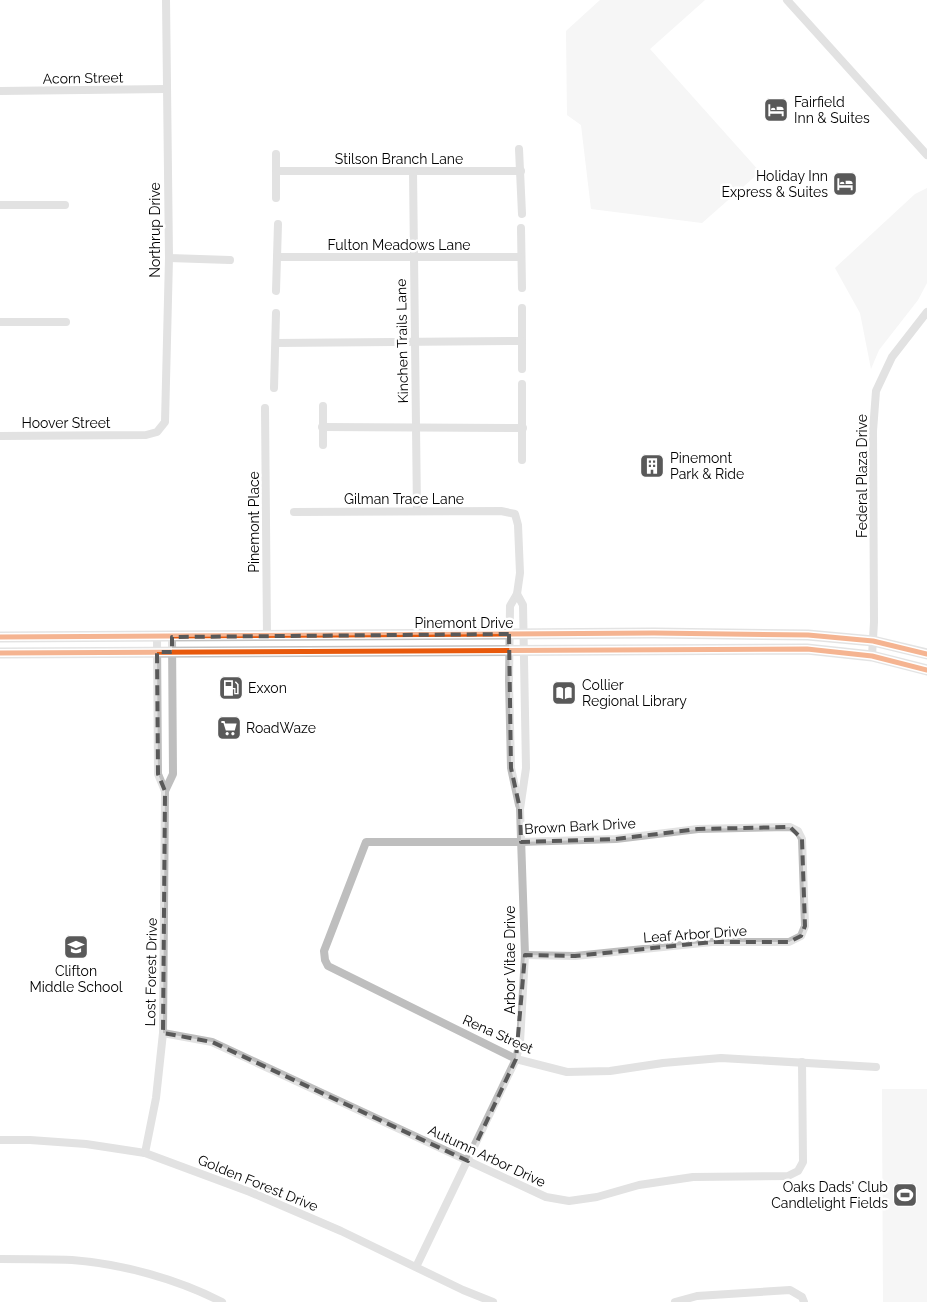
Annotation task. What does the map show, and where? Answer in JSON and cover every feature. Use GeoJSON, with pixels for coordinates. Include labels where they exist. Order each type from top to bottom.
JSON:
{"type":"FeatureCollection","features":[{"type":"Feature","properties":{"kind":"main road","name":"Pinemont Drive"},"geometry":{"type":"LineString","coordinates":[[0,637],[808,634],[873,641],[927,654]]}},
{"type":"Feature","properties":{"kind":"main road"},"geometry":{"type":"LineString","coordinates":[[344,636],[344,651]]}},
{"type":"Feature","properties":{"kind":"main road","name":"Pinemont Drive"},"geometry":{"type":"LineString","coordinates":[[0,653],[797,649],[872,656],[927,670]]}},
{"type":"Feature","properties":{"kind":"street","name":"Northrup Drive"},"geometry":{"type":"LineString","coordinates":[[132,435],[146,435],[157,432],[165,422],[168,258],[166,0]]}},
{"type":"Feature","properties":{"kind":"street"},"geometry":{"type":"LineString","coordinates":[[787,0],[927,155]]}},
{"type":"Feature","properties":{"kind":"street","name":"Acorn Street"},"geometry":{"type":"LineString","coordinates":[[0,91],[166,89]]}},
{"type":"Feature","properties":{"kind":"street"},"geometry":{"type":"LineString","coordinates":[[520,150],[522,214]]}},
{"type":"Feature","properties":{"kind":"street"},"geometry":{"type":"LineString","coordinates":[[276,154],[276,198]]}},
{"type":"Feature","properties":{"kind":"street","name":"Stilson Branch Lane"},"geometry":{"type":"LineString","coordinates":[[276,171],[521,171]]}},
{"type":"Feature","properties":{"kind":"street","name":"Kinchen Trails Lane"},"geometry":{"type":"LineString","coordinates":[[413,171],[417,511]]}},
{"type":"Feature","properties":{"kind":"street"},"geometry":{"type":"LineString","coordinates":[[0,205],[65,205]]}},
{"type":"Feature","properties":{"kind":"street"},"geometry":{"type":"LineString","coordinates":[[276,291],[278,224]]}},
{"type":"Feature","properties":{"kind":"street"},"geometry":{"type":"LineString","coordinates":[[521,228],[522,288]]}},
{"type":"Feature","properties":{"kind":"street"},"geometry":{"type":"LineString","coordinates":[[168,258],[230,260]]}},
{"type":"Feature","properties":{"kind":"street","name":"Fulton Meadows Lane"},"geometry":{"type":"LineString","coordinates":[[277,258],[521,258]]}},
{"type":"Feature","properties":{"kind":"street"},"geometry":{"type":"LineString","coordinates":[[522,308],[522,369]]}},
{"type":"Feature","properties":{"kind":"street","name":"Federal Plaza Drive"},"geometry":{"type":"LineString","coordinates":[[872,656],[876,391],[892,357],[927,312]]}},
{"type":"Feature","properties":{"kind":"street"},"geometry":{"type":"LineString","coordinates":[[274,388],[276,313]]}},
{"type":"Feature","properties":{"kind":"street"},"geometry":{"type":"LineString","coordinates":[[0,322],[66,322]]}},
{"type":"Feature","properties":{"kind":"street"},"geometry":{"type":"LineString","coordinates":[[276,343],[522,341]]}},
{"type":"Feature","properties":{"kind":"street"},"geometry":{"type":"LineString","coordinates":[[522,384],[522,460]]}},
{"type":"Feature","properties":{"kind":"street"},"geometry":{"type":"LineString","coordinates":[[323,406],[323,444]]}},
{"type":"Feature","properties":{"kind":"street","name":"Pinemont Place"},"geometry":{"type":"LineString","coordinates":[[265,408],[267,636]]}},
{"type":"Feature","properties":{"kind":"street"},"geometry":{"type":"LineString","coordinates":[[322,427],[523,428]]}},
{"type":"Feature","properties":{"kind":"street","name":"Hoover Street"},"geometry":{"type":"LineString","coordinates":[[0,436],[132,435]]}},
{"type":"Feature","properties":{"kind":"street","name":"Gilman Trace Lane"},"geometry":{"type":"LineString","coordinates":[[294,512],[501,511],[515,514],[518,524],[520,573],[517,594]]}},
{"type":"Feature","properties":{"kind":"street","name":"Arbor Vitae Drive"},"geometry":{"type":"LineString","coordinates":[[517,594],[510,606],[509,650],[511,768],[520,809]]}},
{"type":"Feature","properties":{"kind":"street","name":"Arbor Vitae Drive"},"geometry":{"type":"LineString","coordinates":[[416,1267],[516,1059],[520,1042],[525,956],[520,809],[526,768],[523,605],[517,594]]}},
{"type":"Feature","properties":{"kind":"street","name":"Lost Forest Drive"},"geometry":{"type":"LineString","coordinates":[[145,1153],[156,1098],[163,1034],[165,791],[158,774],[157,637]]}},
{"type":"Feature","properties":{"kind":"street","name":"Lost Forest Drive"},"geometry":{"type":"LineString","coordinates":[[165,791],[173,774],[172,637]]}},
{"type":"Feature","properties":{"kind":"street"},"geometry":{"type":"LineString","coordinates":[[158,733],[173,733]]}},
{"type":"Feature","properties":{"kind":"street","name":"Brown Bark Drive"},"geometry":{"type":"LineString","coordinates":[[350,886],[366,842],[520,842],[616,839],[698,829],[790,827],[798,831],[802,838],[803,871]]}},
{"type":"Feature","properties":{"kind":"street","name":"Leaf Arbor Drive"},"geometry":{"type":"LineString","coordinates":[[525,956],[576,956],[712,942],[789,942],[801,936],[805,926],[803,871]]}},
{"type":"Feature","properties":{"kind":"street","name":"Rena Street"},"geometry":{"type":"LineString","coordinates":[[350,886],[324,951],[328,966],[516,1059],[567,1072],[610,1071],[720,1058],[876,1067]]}},
{"type":"Feature","properties":{"kind":"street","name":"Autumn Arbor Drive"},"geometry":{"type":"LineString","coordinates":[[163,1034],[212,1042],[546,1198],[569,1201],[597,1197],[639,1185],[693,1177],[788,1176],[798,1171],[803,1162],[802,1062]]}},
{"type":"Feature","properties":{"kind":"street","name":"Golden Forest Drive"},"geometry":{"type":"LineString","coordinates":[[0,1140],[86,1144],[145,1153],[250,1192],[341,1231],[493,1302]]}},
{"type":"Feature","properties":{"kind":"street"},"geometry":{"type":"LineString","coordinates":[[0,1259],[72,1260],[113,1266],[148,1274],[222,1302]]}},
{"type":"Feature","properties":{"kind":"street"},"geometry":{"type":"LineString","coordinates":[[675,1302],[697,1296],[790,1290],[802,1297],[804,1302]]}},
{"type":"Feature","properties":{"kind":"highlighted area"},"geometry":{"type":"Polygon","coordinates":[[[509,634],[511,768],[520,809],[521,842],[616,839],[698,829],[790,827],[802,839],[805,926],[801,936],[789,942],[712,942],[575,956],[525,955],[516,1059],[468,1161],[212,1042],[163,1033],[165,791],[158,774],[157,652],[172,652],[172,637],[509,634]]]}},
{"type":"Feature","properties":{"kind":"shaded area"},"geometry":{"type":"Polygon","coordinates":[[[600,0],[705,0],[650,49],[760,172],[702,223],[591,209],[581,125],[567,115],[566,31],[600,0]]]}},
{"type":"Feature","properties":{"kind":"shaded area"},"geometry":{"type":"Polygon","coordinates":[[[927,188],[927,283],[918,300],[879,350],[871,369],[860,313],[835,268],[915,194],[927,188]]]}},
{"type":"Feature","properties":{"kind":"shaded area","name":"Oaks Dads' Club Candlelight Fields"},"geometry":{"type":"Polygon","coordinates":[[[882,1089],[927,1089],[927,1302],[883,1302],[882,1089]]]}},
{"type":"Feature","properties":{"kind":"cycle path"},"geometry":{"type":"LineString","coordinates":[[0,637],[654,633],[808,635],[873,641],[927,654]]}},
{"type":"Feature","properties":{"kind":"cycle path"},"geometry":{"type":"LineString","coordinates":[[0,653],[807,649],[872,656],[927,670]]}},
{"type":"Feature","properties":{"kind":"place","name":"Fairfield Inn & Suites"},"geometry":{"type":"Point","coordinates":[776,110]}},
{"type":"Feature","properties":{"kind":"place","name":"Holiday Inn Express & Suites"},"geometry":{"type":"Point","coordinates":[845,184]}},
{"type":"Feature","properties":{"kind":"place","name":"Pinemont Park & Ride"},"geometry":{"type":"Point","coordinates":[652,466]}},
{"type":"Feature","properties":{"kind":"place","name":"Exxon"},"geometry":{"type":"Point","coordinates":[231,688]}},
{"type":"Feature","properties":{"kind":"place","name":"Collier Regional Library"},"geometry":{"type":"Point","coordinates":[564,693]}},
{"type":"Feature","properties":{"kind":"place","name":"RoadWaze"},"geometry":{"type":"Point","coordinates":[229,728]}},
{"type":"Feature","properties":{"kind":"place","name":"Clifton Middle School"},"geometry":{"type":"Point","coordinates":[76,947]}},
{"type":"Feature","properties":{"kind":"place","name":"Oaks Dads' Club Candlelight Fields"},"geometry":{"type":"Point","coordinates":[905,1195]}}]}
